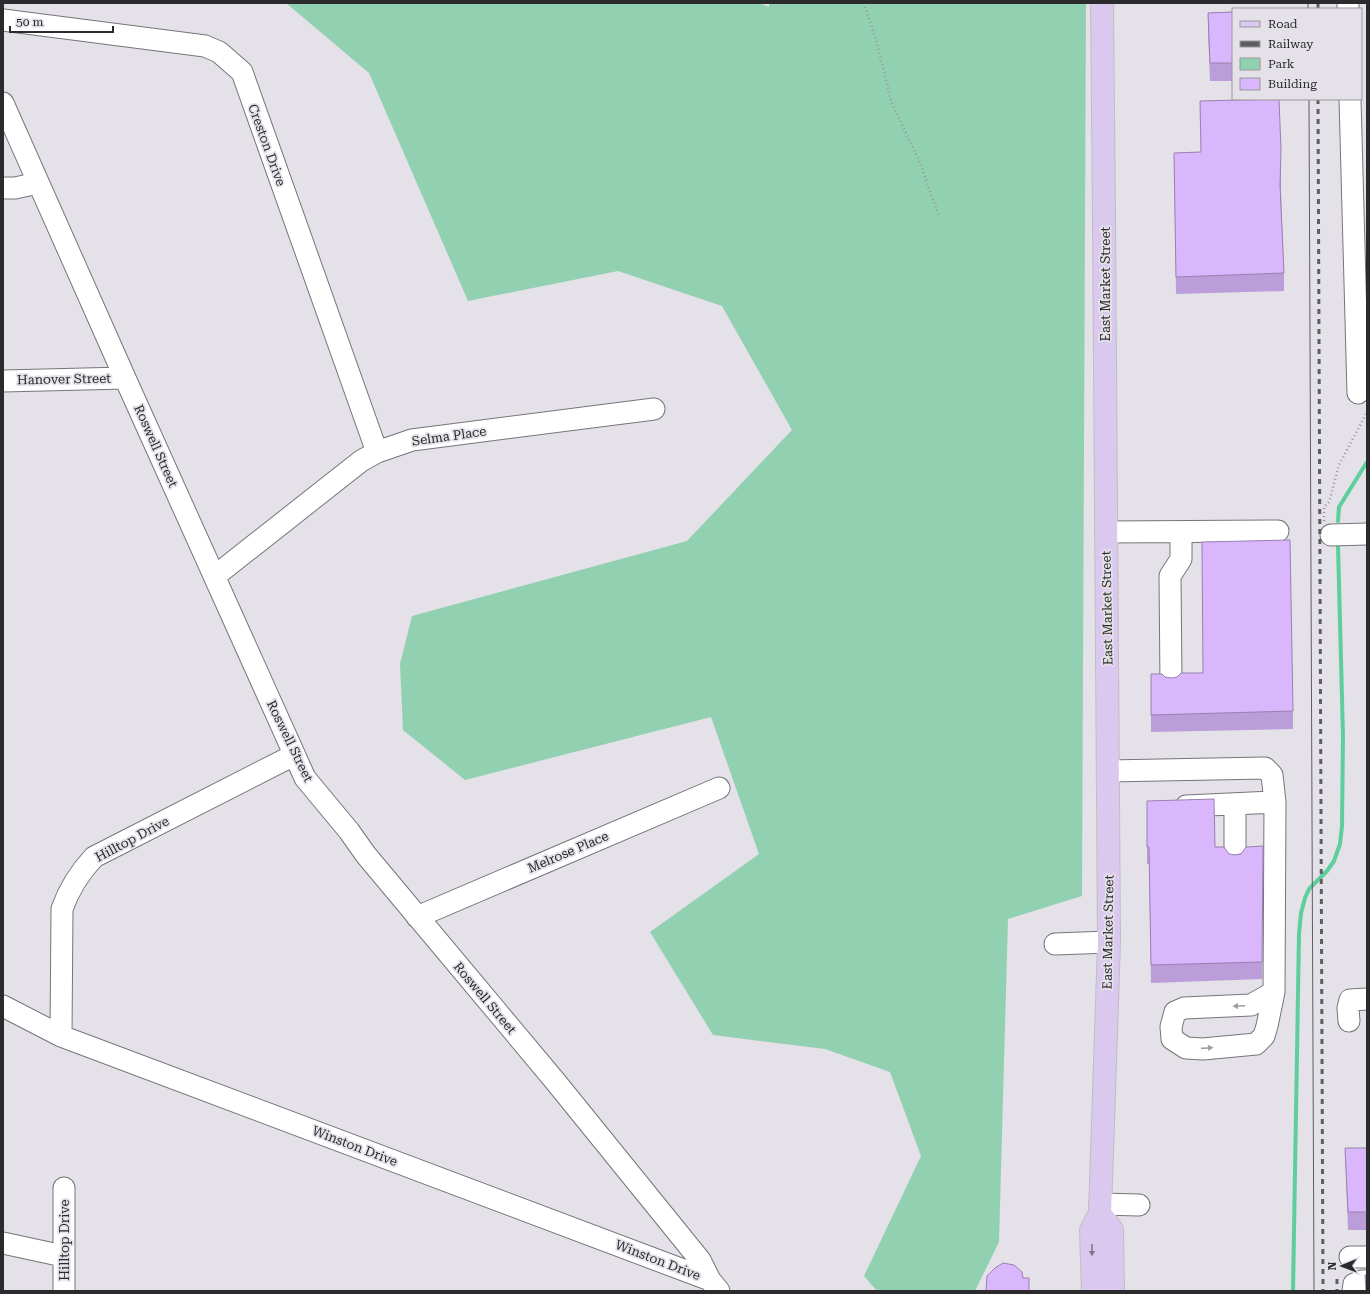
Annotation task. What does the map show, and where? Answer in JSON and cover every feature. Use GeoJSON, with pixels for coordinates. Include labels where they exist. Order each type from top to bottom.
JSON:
{"type":"FeatureCollection","features":[{"type":"Feature","properties":{"kind":"main road","name":"East Market Street"},"geometry":{"type":"LineString","coordinates":[[1093,1291],[1091,1230],[1100,1208],[1108,942],[1102,3]]}},
{"type":"Feature","properties":{"kind":"main road"},"geometry":{"type":"LineString","coordinates":[[1100,1208],[1112,1230],[1114,1291]]}},
{"type":"Feature","properties":{"kind":"street","name":"Creston Drive"},"geometry":{"type":"LineString","coordinates":[[3,20],[205,46],[220,52],[242,72],[376,452]]}},
{"type":"Feature","properties":{"kind":"street"},"geometry":{"type":"LineString","coordinates":[[1350,100],[1360,202],[1358,393]]}},
{"type":"Feature","properties":{"kind":"street","name":"Roswell Street"},"geometry":{"type":"LineString","coordinates":[[3,103],[305,778],[349,831],[366,856],[555,1081],[700,1260],[714,1285]]}},
{"type":"Feature","properties":{"kind":"street"},"geometry":{"type":"LineString","coordinates":[[3,188],[15,188],[38,183]]}},
{"type":"Feature","properties":{"kind":"street","name":"Hanover Street"},"geometry":{"type":"LineString","coordinates":[[3,380],[125,378]]}},
{"type":"Feature","properties":{"kind":"street","name":"Selma Place"},"geometry":{"type":"LineString","coordinates":[[215,576],[361,461],[376,452],[412,440],[654,409]]}},
{"type":"Feature","properties":{"kind":"street"},"geometry":{"type":"LineString","coordinates":[[1328,530],[1367,534]]}},
{"type":"Feature","properties":{"kind":"street"},"geometry":{"type":"LineString","coordinates":[[1106,532],[1278,531]]}},
{"type":"Feature","properties":{"kind":"street"},"geometry":{"type":"LineString","coordinates":[[1171,684],[1170,576],[1181,559],[1181,532]]}},
{"type":"Feature","properties":{"kind":"street","name":"Hilltop Drive"},"geometry":{"type":"LineString","coordinates":[[61,1036],[62,909],[69,890],[84,867],[94,857],[294,755]]}},
{"type":"Feature","properties":{"kind":"street"},"geometry":{"type":"LineString","coordinates":[[1108,771],[1265,768],[1272,775],[1275,802],[1274,992],[1264,1036],[1256,1044],[1203,1049],[1186,1048],[1172,1038],[1171,1026],[1175,1012],[1184,1008],[1251,1005],[1274,992]]}},
{"type":"Feature","properties":{"kind":"street","name":"Melrose Place"},"geometry":{"type":"LineString","coordinates":[[417,917],[719,788]]}},
{"type":"Feature","properties":{"kind":"street"},"geometry":{"type":"LineString","coordinates":[[1165,807],[1275,802]]}},
{"type":"Feature","properties":{"kind":"street"},"geometry":{"type":"LineString","coordinates":[[1235,804],[1235,861]]}},
{"type":"Feature","properties":{"kind":"street"},"geometry":{"type":"LineString","coordinates":[[1056,944],[1108,942]]}},
{"type":"Feature","properties":{"kind":"street"},"geometry":{"type":"LineString","coordinates":[[1349,1021],[1348,1008],[1350,1000],[1367,999]]}},
{"type":"Feature","properties":{"kind":"street","name":"Winston Drive"},"geometry":{"type":"LineString","coordinates":[[3,1006],[61,1036],[714,1285]]}},
{"type":"Feature","properties":{"kind":"street","name":"Hilltop Drive"},"geometry":{"type":"LineString","coordinates":[[64,1188],[64,1291]]}},
{"type":"Feature","properties":{"kind":"street"},"geometry":{"type":"LineString","coordinates":[[1100,1208],[1139,1205]]}},
{"type":"Feature","properties":{"kind":"street"},"geometry":{"type":"LineString","coordinates":[[3,1244],[63,1256]]}},
{"type":"Feature","properties":{"kind":"street"},"geometry":{"type":"LineString","coordinates":[[1353,1291],[1354,1284],[1367,1281]]}},
{"type":"Feature","properties":{"kind":"path"},"geometry":{"type":"LineString","coordinates":[[864,3],[877,43],[891,101],[920,163],[939,216]]}},
{"type":"Feature","properties":{"kind":"path"},"geometry":{"type":"LineString","coordinates":[[1328,530],[1324,507],[1329,502],[1339,465],[1367,412]]}},
{"type":"Feature","properties":{"kind":"green space"},"geometry":{"type":"Polygon","coordinates":[[[286,3],[759,3],[769,7],[769,3],[1086,3],[1082,896],[1008,919],[999,1242],[975,1291],[877,1291],[864,1276],[921,1156],[890,1072],[825,1049],[713,1035],[650,932],[759,854],[711,717],[465,780],[403,730],[400,664],[412,616],[687,541],[792,430],[722,306],[618,271],[468,301],[369,73],[286,3]]]}},
{"type":"Feature","properties":{"kind":"building"},"geometry":{"type":"Polygon","coordinates":[[[1232,12],[1232,63],[1210,63],[1208,13],[1232,12]]]}},
{"type":"Feature","properties":{"kind":"building"},"geometry":{"type":"Polygon","coordinates":[[[1279,100],[1281,150],[1280,185],[1284,273],[1176,277],[1174,153],[1201,152],[1200,101],[1279,100]]]}},
{"type":"Feature","properties":{"kind":"building"},"geometry":{"type":"Polygon","coordinates":[[[1290,540],[1293,711],[1151,715],[1151,674],[1162,674],[1165,677],[1172,678],[1177,677],[1181,673],[1203,673],[1202,542],[1290,540]]]}},
{"type":"Feature","properties":{"kind":"building"},"geometry":{"type":"Polygon","coordinates":[[[1214,799],[1215,847],[1224,847],[1229,854],[1235,855],[1241,854],[1246,847],[1263,846],[1262,962],[1151,965],[1147,801],[1214,799]]]}},
{"type":"Feature","properties":{"kind":"building"},"geometry":{"type":"Polygon","coordinates":[[[1345,1148],[1367,1148],[1367,1212],[1348,1212],[1345,1148]]]}},
{"type":"Feature","properties":{"kind":"building"},"geometry":{"type":"Polygon","coordinates":[[[1003,1263],[1014,1265],[1022,1272],[1023,1278],[1029,1278],[1029,1291],[986,1291],[987,1276],[1003,1263]]]}},
{"type":"Feature","properties":{"kind":"building"},"geometry":{"type":"Polygon","coordinates":[[[1365,1275],[1367,1275],[1367,1291],[1366,1291],[1365,1275]]]}},
{"type":"Feature","properties":{"kind":"waterway"},"geometry":{"type":"LineString","coordinates":[[1338,521],[1339,507],[1367,462]]}},
{"type":"Feature","properties":{"kind":"waterway"},"geometry":{"type":"LineString","coordinates":[[1293,1291],[1299,934],[1301,913],[1309,889],[1327,871],[1334,861],[1340,844],[1342,826],[1343,736],[1338,546]]}},
{"type":"Feature","properties":{"kind":"tram line"},"geometry":{"type":"LineString","coordinates":[[1308,3],[1308,8]]}},
{"type":"Feature","properties":{"kind":"tram line"},"geometry":{"type":"LineString","coordinates":[[1309,100],[1314,1291]]}},
{"type":"Feature","properties":{"kind":"railway"},"geometry":{"type":"LineString","coordinates":[[1318,3],[1318,8]]}},
{"type":"Feature","properties":{"kind":"railway"},"geometry":{"type":"LineString","coordinates":[[1318,100],[1323,1291]]}},
{"type":"Feature","properties":{"kind":"railway"},"geometry":{"type":"LineString","coordinates":[[1337,1279],[1337,1291]]}}]}
